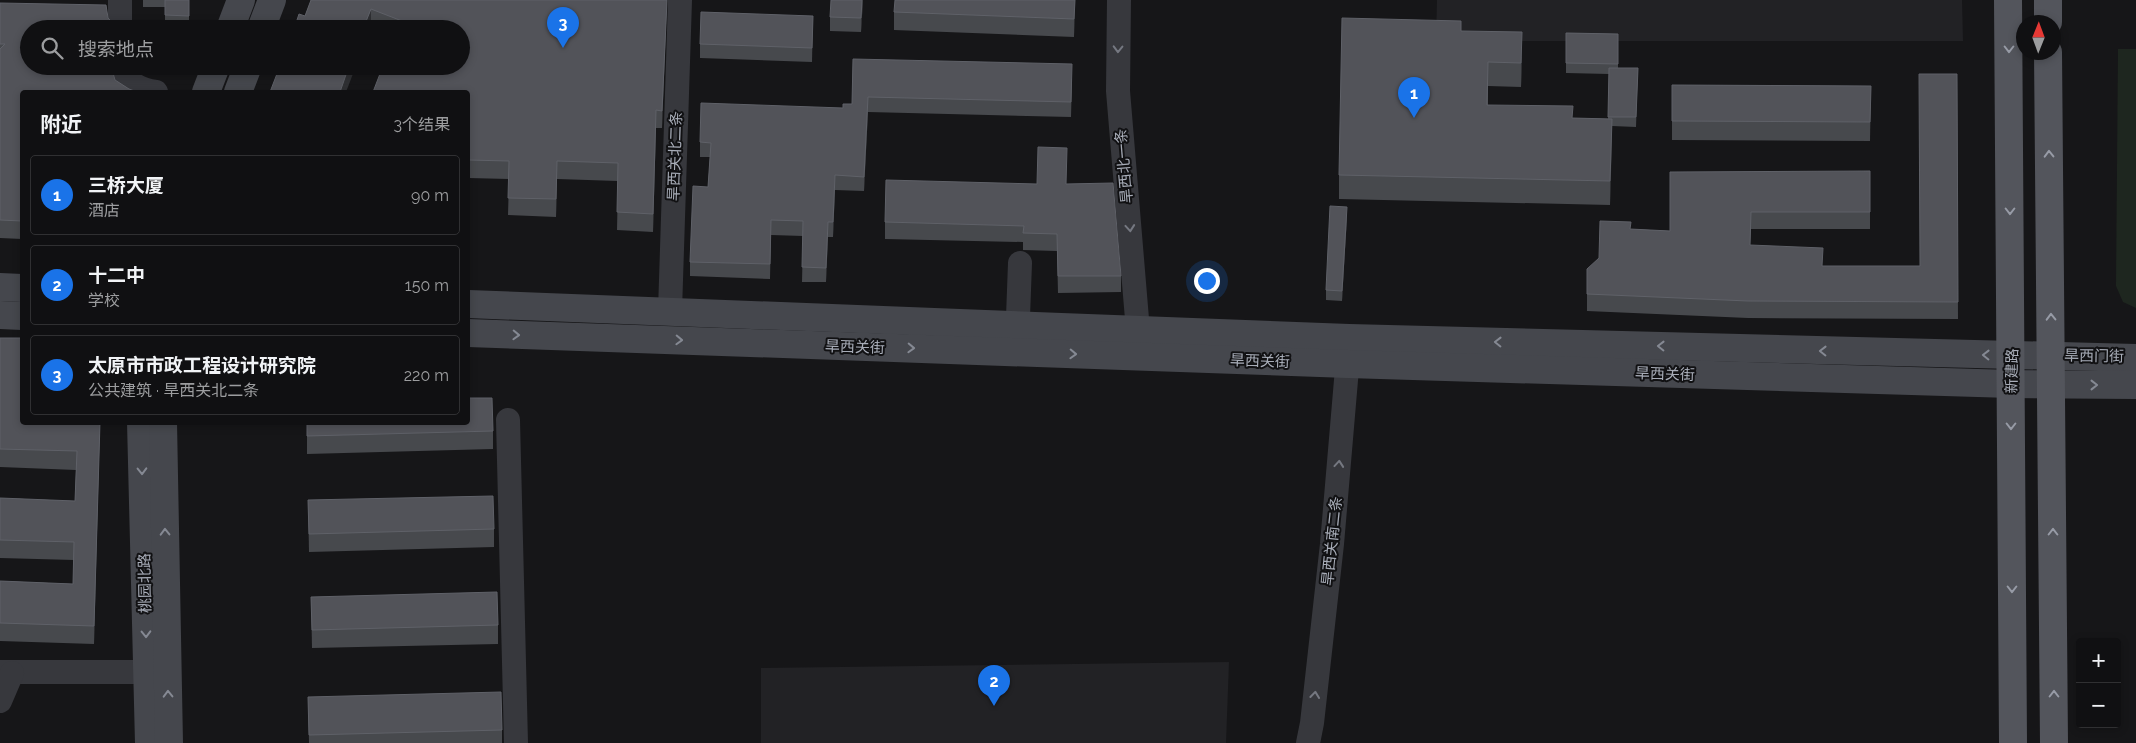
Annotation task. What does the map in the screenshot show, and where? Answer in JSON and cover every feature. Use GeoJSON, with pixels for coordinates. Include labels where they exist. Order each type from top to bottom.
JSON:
{"type":"FeatureCollection","features":[{"type":"Feature","properties":{"kind":"main road"},"geometry":{"type":"LineString","coordinates":[[233,20],[241,0]]}},
{"type":"Feature","properties":{"kind":"main road"},"geometry":{"type":"LineString","coordinates":[[264,20],[272,0]]}},
{"type":"Feature","properties":{"kind":"main road","name":"新建路"},"geometry":{"type":"LineString","coordinates":[[2008,0],[2012,355],[2013,743]]}},
{"type":"Feature","properties":{"kind":"main road"},"geometry":{"type":"LineString","coordinates":[[2048,0],[2048,15]]}},
{"type":"Feature","properties":{"kind":"main road"},"geometry":{"type":"LineString","coordinates":[[2048,60],[2054,743]]}},
{"type":"Feature","properties":{"kind":"main road"},"geometry":{"type":"LineString","coordinates":[[207,90],[213,75]]}},
{"type":"Feature","properties":{"kind":"main road"},"geometry":{"type":"LineString","coordinates":[[239,90],[245,75]]}},
{"type":"Feature","properties":{"kind":"main road"},"geometry":{"type":"LineString","coordinates":[[0,287],[20,288]]}},
{"type":"Feature","properties":{"kind":"main road","name":"旱西关街"},"geometry":{"type":"LineString","coordinates":[[470,304],[670,311],[1017,339],[1138,331],[1349,351],[2052,355]]}},
{"type":"Feature","properties":{"kind":"main road"},"geometry":{"type":"LineString","coordinates":[[0,315],[20,316]]}},
{"type":"Feature","properties":{"kind":"main road","name":"旱西关街"},"geometry":{"type":"LineString","coordinates":[[470,333],[1017,339],[1349,351],[2011,384],[2052,384]]}},
{"type":"Feature","properties":{"kind":"main road","name":"旱西门街"},"geometry":{"type":"LineString","coordinates":[[2052,355],[2136,358]]}},
{"type":"Feature","properties":{"kind":"main road","name":"旱西门街"},"geometry":{"type":"LineString","coordinates":[[2052,384],[2136,385]]}},
{"type":"Feature","properties":{"kind":"main road","name":"桃园北路"},"geometry":{"type":"LineString","coordinates":[[141,425],[149,743]]}},
{"type":"Feature","properties":{"kind":"main road"},"geometry":{"type":"LineString","coordinates":[[164,425],[169,743]]}},
{"type":"Feature","properties":{"kind":"street"},"geometry":{"type":"LineString","coordinates":[[120,0],[120,20]]}},
{"type":"Feature","properties":{"kind":"street","name":"旱西关北二条"},"geometry":{"type":"LineString","coordinates":[[670,311],[680,0]]}},
{"type":"Feature","properties":{"kind":"street","name":"旱西北一条"},"geometry":{"type":"LineString","coordinates":[[1119,0],[1118,91],[1138,331]]}},
{"type":"Feature","properties":{"kind":"street"},"geometry":{"type":"LineString","coordinates":[[124,75],[137,87],[148,90]]}},
{"type":"Feature","properties":{"kind":"street"},"geometry":{"type":"LineString","coordinates":[[1017,339],[1020,263]]}},
{"type":"Feature","properties":{"kind":"street","name":"旱西关南二条"},"geometry":{"type":"LineString","coordinates":[[1308,743],[1331,553],[1349,351]]}},
{"type":"Feature","properties":{"kind":"street"},"geometry":{"type":"LineString","coordinates":[[508,420],[516,743]]}},
{"type":"Feature","properties":{"kind":"street"},"geometry":{"type":"LineString","coordinates":[[0,701],[6,672],[147,672]]}},
{"type":"Feature","properties":{"kind":"shaded area"},"geometry":{"type":"Polygon","coordinates":[[[1437,0],[1962,0],[1963,41],[1436,41],[1437,0]]]}},
{"type":"Feature","properties":{"kind":"shaded area"},"geometry":{"type":"Polygon","coordinates":[[[2118,49],[2136,49],[2136,308],[2123,302],[2116,286],[2118,49]]]}},
{"type":"Feature","properties":{"kind":"shaded area"},"geometry":{"type":"Polygon","coordinates":[[[1229,662],[1226,743],[761,743],[761,668],[1229,662]]]}},
{"type":"Feature","properties":{"kind":"building"},"geometry":{"type":"Polygon","coordinates":[[[165,0],[189,0],[189,16],[165,15],[165,0]]]}},
{"type":"Feature","properties":{"kind":"building"},"geometry":{"type":"Polygon","coordinates":[[[311,0],[667,0],[662,111],[656,110],[653,214],[617,212],[618,163],[557,161],[556,199],[508,198],[509,161],[470,160],[470,90],[374,90],[380,75],[470,75],[470,20],[399,20],[371,9],[367,20],[297,20],[299,14],[305,16],[311,0]]]}},
{"type":"Feature","properties":{"kind":"building"},"geometry":{"type":"Polygon","coordinates":[[[831,0],[862,0],[861,18],[830,17],[831,0]]]}},
{"type":"Feature","properties":{"kind":"building"},"geometry":{"type":"Polygon","coordinates":[[[895,0],[1075,0],[1074,19],[894,12],[895,0]]]}},
{"type":"Feature","properties":{"kind":"building"},"geometry":{"type":"Polygon","coordinates":[[[0,3],[106,5],[110,20],[20,20],[20,75],[114,75],[115,80],[132,90],[20,90],[20,221],[0,220],[0,49],[5,44],[0,44],[0,3]]]}},
{"type":"Feature","properties":{"kind":"building"},"geometry":{"type":"Polygon","coordinates":[[[701,12],[813,16],[812,48],[700,44],[701,12]]]}},
{"type":"Feature","properties":{"kind":"building"},"geometry":{"type":"Polygon","coordinates":[[[1342,18],[1461,21],[1461,31],[1522,32],[1521,63],[1488,62],[1487,105],[1573,106],[1572,118],[1612,119],[1610,181],[1339,175],[1342,18]]]}},
{"type":"Feature","properties":{"kind":"building"},"geometry":{"type":"Polygon","coordinates":[[[1566,33],[1618,34],[1618,64],[1566,63],[1566,33]]]}},
{"type":"Feature","properties":{"kind":"building"},"geometry":{"type":"Polygon","coordinates":[[[853,59],[1072,64],[1071,102],[868,97],[864,177],[835,175],[833,222],[828,222],[826,268],[802,267],[803,221],[771,220],[770,264],[690,262],[693,186],[708,187],[711,143],[700,142],[701,103],[843,108],[843,104],[852,104],[853,59]]]}},
{"type":"Feature","properties":{"kind":"building"},"geometry":{"type":"Polygon","coordinates":[[[1609,68],[1638,68],[1636,117],[1608,117],[1609,68]]]}},
{"type":"Feature","properties":{"kind":"building"},"geometry":{"type":"Polygon","coordinates":[[[1919,74],[1957,74],[1958,302],[1748,301],[1587,294],[1587,269],[1599,258],[1600,221],[1631,222],[1630,229],[1670,231],[1670,172],[1870,171],[1870,212],[1751,212],[1750,245],[1823,248],[1822,266],[1920,266],[1919,74]]]}},
{"type":"Feature","properties":{"kind":"building"},"geometry":{"type":"Polygon","coordinates":[[[277,75],[346,75],[341,90],[271,90],[277,75]]]}},
{"type":"Feature","properties":{"kind":"building"},"geometry":{"type":"Polygon","coordinates":[[[1672,85],[1871,86],[1870,122],[1672,121],[1672,85]]]}},
{"type":"Feature","properties":{"kind":"building"},"geometry":{"type":"Polygon","coordinates":[[[1038,147],[1067,148],[1066,184],[1113,183],[1121,276],[1058,276],[1057,234],[1023,233],[1024,226],[885,222],[886,180],[1037,184],[1038,147]]]}},
{"type":"Feature","properties":{"kind":"building"},"geometry":{"type":"Polygon","coordinates":[[[1330,206],[1347,207],[1342,291],[1326,290],[1330,206]]]}},
{"type":"Feature","properties":{"kind":"building"},"geometry":{"type":"Polygon","coordinates":[[[0,338],[20,338],[20,425],[100,425],[94,626],[0,623],[0,581],[73,584],[74,542],[0,540],[0,498],[75,501],[77,451],[0,449],[0,338]]]}},
{"type":"Feature","properties":{"kind":"building"},"geometry":{"type":"Polygon","coordinates":[[[470,398],[492,398],[493,431],[307,436],[307,425],[470,425],[470,398]]]}},
{"type":"Feature","properties":{"kind":"building"},"geometry":{"type":"Polygon","coordinates":[[[493,496],[494,529],[309,534],[308,500],[493,496]]]}},
{"type":"Feature","properties":{"kind":"building"},"geometry":{"type":"Polygon","coordinates":[[[497,592],[498,625],[312,630],[311,597],[497,592]]]}},
{"type":"Feature","properties":{"kind":"building"},"geometry":{"type":"Polygon","coordinates":[[[501,692],[502,730],[309,735],[308,697],[501,692]]]}},
{"type":"Feature","properties":{"kind":"place","name":"太原市市政工程设计研究院"},"geometry":{"type":"Point","coordinates":[563,48]}},
{"type":"Feature","properties":{"kind":"place","name":"三桥大厦"},"geometry":{"type":"Point","coordinates":[1414,118]}},
{"type":"Feature","properties":{"kind":"place","name":"十二中"},"geometry":{"type":"Point","coordinates":[994,706]}}]}
